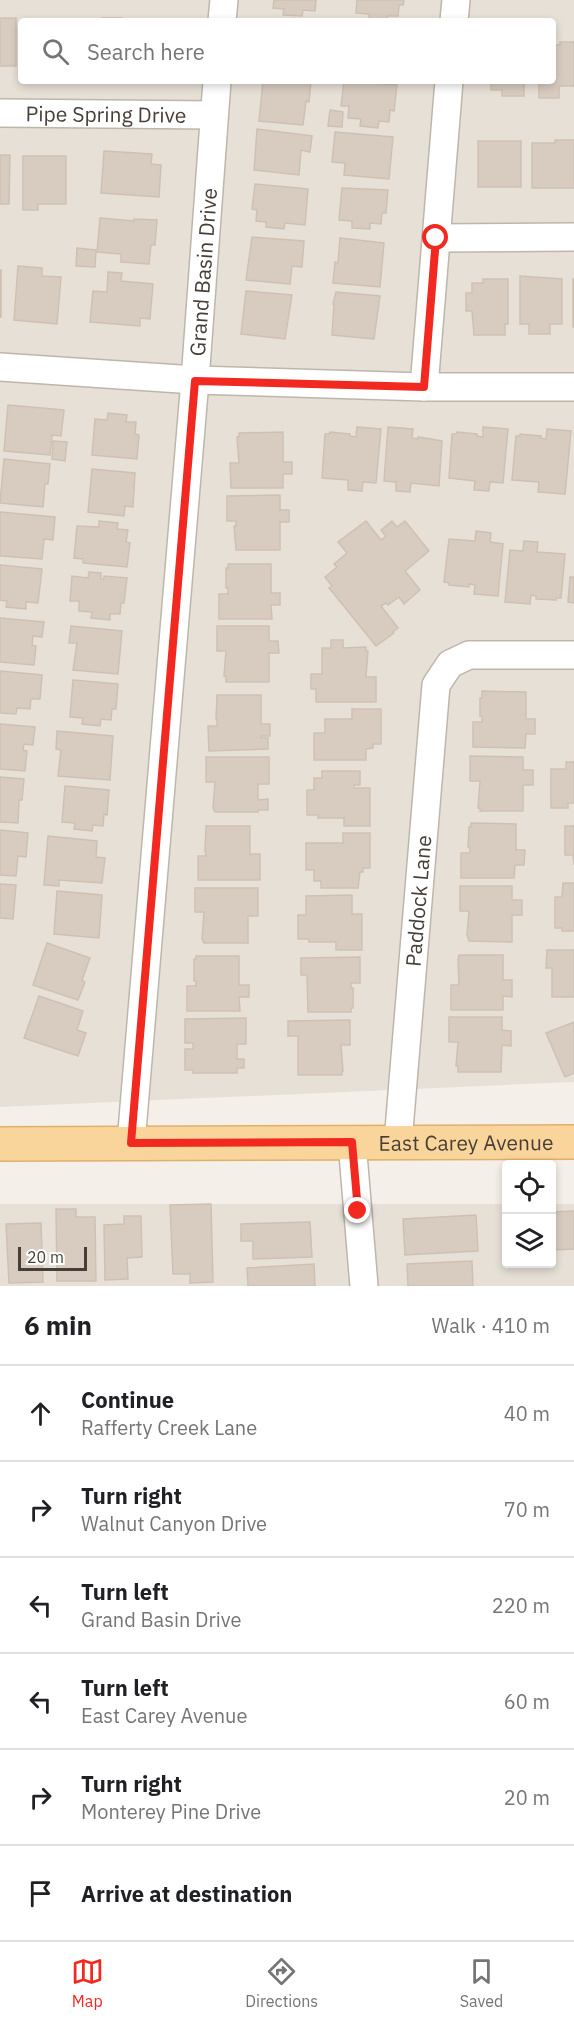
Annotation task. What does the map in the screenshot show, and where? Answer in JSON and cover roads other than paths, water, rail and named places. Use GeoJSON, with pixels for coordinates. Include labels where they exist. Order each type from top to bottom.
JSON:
{"type":"FeatureCollection","features":[{"type":"Feature","properties":{"kind":"main road","name":"East Carey Avenue"},"geometry":{"type":"LineString","coordinates":[[0,1144],[574,1142]]}},
{"type":"Feature","properties":{"kind":"street"},"geometry":{"type":"LineString","coordinates":[[222,18],[224,0]]}},
{"type":"Feature","properties":{"kind":"street"},"geometry":{"type":"LineString","coordinates":[[454,18],[456,0]]}},
{"type":"Feature","properties":{"kind":"street","name":"Grand Basin Drive"},"geometry":{"type":"LineString","coordinates":[[131,1143],[195,381],[217,84]]}},
{"type":"Feature","properties":{"kind":"street"},"geometry":{"type":"LineString","coordinates":[[424,387],[449,84]]}},
{"type":"Feature","properties":{"kind":"street","name":"Pipe Spring Drive"},"geometry":{"type":"LineString","coordinates":[[0,113],[214,115]]}},
{"type":"Feature","properties":{"kind":"street"},"geometry":{"type":"LineString","coordinates":[[436,238],[574,237]]}},
{"type":"Feature","properties":{"kind":"street"},"geometry":{"type":"LineString","coordinates":[[0,366],[195,381],[424,387],[574,387]]}},
{"type":"Feature","properties":{"kind":"street","name":"Paddock Lane"},"geometry":{"type":"LineString","coordinates":[[398,1142],[436,685],[450,664],[469,655],[574,655]]}},
{"type":"Feature","properties":{"kind":"street"},"geometry":{"type":"LineString","coordinates":[[352,1142],[363,1286]]}}]}
